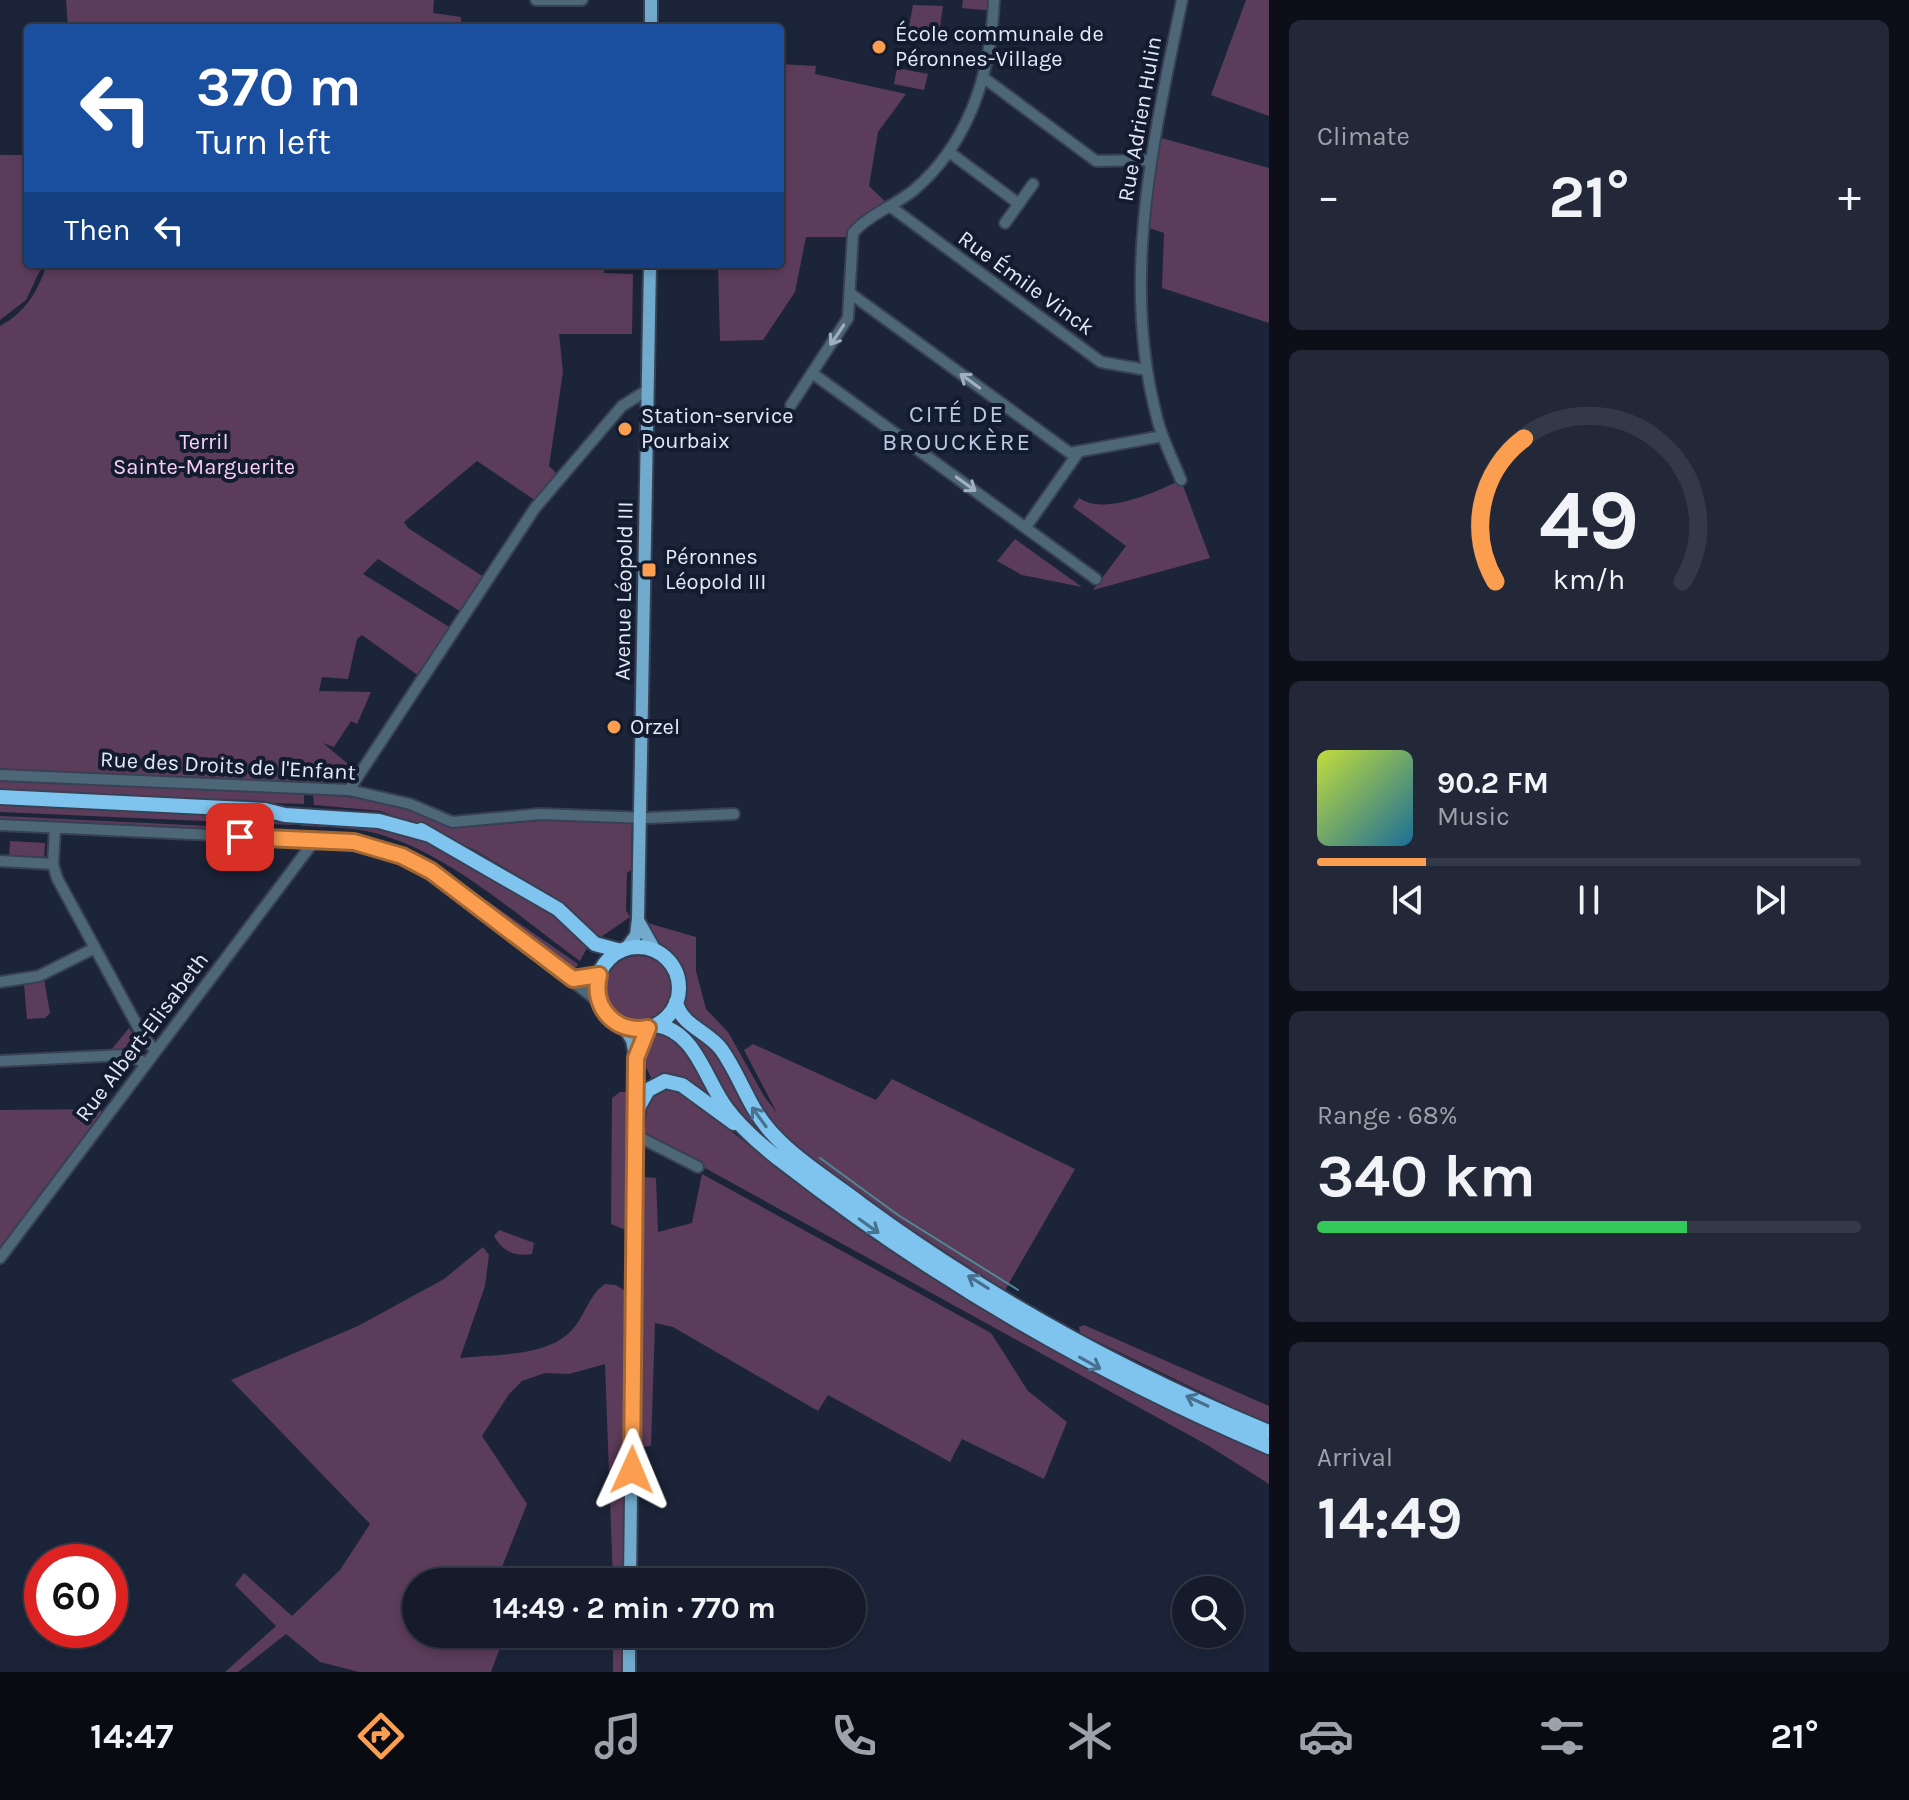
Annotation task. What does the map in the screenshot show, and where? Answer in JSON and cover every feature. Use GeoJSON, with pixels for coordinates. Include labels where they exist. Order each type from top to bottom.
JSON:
{"type":"FeatureCollection","features":[{"type":"Feature","properties":{"kind":"highway"},"geometry":{"type":"LineString","coordinates":[[0,797],[265,810],[296,816],[379,821],[430,835],[558,909],[595,944],[623,951],[639,948],[656,952],[673,968],[677,979],[676,1002],[686,1021],[719,1046],[750,1104],[771,1133],[879,1217],[1045,1322],[1177,1391],[1269,1432]]}},
{"type":"Feature","properties":{"kind":"highway"},"geometry":{"type":"LineString","coordinates":[[595,944],[600,972],[599,1002],[608,1017],[623,1026],[652,1026],[685,1039],[713,1090],[742,1126],[768,1151],[873,1230],[980,1299],[1106,1371],[1269,1447]]}},
{"type":"Feature","properties":{"kind":"highway"},"geometry":{"type":"LineString","coordinates":[[600,972],[623,951]]}},
{"type":"Feature","properties":{"kind":"highway"},"geometry":{"type":"LineString","coordinates":[[652,1026],[676,1002]]}},
{"type":"Feature","properties":{"kind":"highway"},"geometry":{"type":"LineString","coordinates":[[635,1113],[648,1090],[660,1082],[670,1082],[682,1085],[726,1119],[742,1126]]}},
{"type":"Feature","properties":{"kind":"main road"},"geometry":{"type":"LineString","coordinates":[[651,0],[651,24]]}},
{"type":"Feature","properties":{"kind":"main road","name":"Avenue Léopold III"},"geometry":{"type":"LineString","coordinates":[[623,951],[636,935],[638,919],[650,268]]}},
{"type":"Feature","properties":{"kind":"main road"},"geometry":{"type":"LineString","coordinates":[[638,919],[643,935],[656,952]]}},
{"type":"Feature","properties":{"kind":"main road"},"geometry":{"type":"LineString","coordinates":[[623,1026],[632,1040],[636,1058],[630,1568]]}},
{"type":"Feature","properties":{"kind":"main road"},"geometry":{"type":"LineString","coordinates":[[636,1058],[652,1026]]}},
{"type":"Feature","properties":{"kind":"main road"},"geometry":{"type":"LineString","coordinates":[[629,1648],[629,1672]]}},
{"type":"Feature","properties":{"kind":"street"},"geometry":{"type":"LineString","coordinates":[[536,0],[582,0]]}},
{"type":"Feature","properties":{"kind":"street"},"geometry":{"type":"LineString","coordinates":[[791,405],[846,322],[851,294],[853,233],[919,185],[949,152],[968,120],[984,78],[994,0]]}},
{"type":"Feature","properties":{"kind":"street","name":"Rue Adrien Hulin"},"geometry":{"type":"LineString","coordinates":[[1181,480],[1163,436],[1147,370],[1141,262],[1149,160],[1182,0]]}},
{"type":"Feature","properties":{"kind":"street"},"geometry":{"type":"LineString","coordinates":[[984,78],[1096,161],[1149,160]]}},
{"type":"Feature","properties":{"kind":"street"},"geometry":{"type":"LineString","coordinates":[[949,152],[1019,204]]}},
{"type":"Feature","properties":{"kind":"street"},"geometry":{"type":"LineString","coordinates":[[1005,223],[1033,184]]}},
{"type":"Feature","properties":{"kind":"street","name":"Rue Émile Vinck"},"geometry":{"type":"LineString","coordinates":[[891,207],[1101,362],[1147,370]]}},
{"type":"Feature","properties":{"kind":"street"},"geometry":{"type":"LineString","coordinates":[[851,294],[1059,446],[1078,453],[1163,436]]}},
{"type":"Feature","properties":{"kind":"street"},"geometry":{"type":"LineString","coordinates":[[812,373],[1096,579]]}},
{"type":"Feature","properties":{"kind":"street"},"geometry":{"type":"LineString","coordinates":[[349,790],[535,508],[627,404],[646,391]]}},
{"type":"Feature","properties":{"kind":"street"},"geometry":{"type":"LineString","coordinates":[[627,404],[646,416]]}},
{"type":"Feature","properties":{"kind":"street"},"geometry":{"type":"LineString","coordinates":[[1026,527],[1078,453]]}},
{"type":"Feature","properties":{"kind":"street","name":"Rue des Droits de l'Enfant"},"geometry":{"type":"LineString","coordinates":[[0,775],[349,790],[410,804],[452,822],[540,814],[641,817],[734,814]]}},
{"type":"Feature","properties":{"kind":"street"},"geometry":{"type":"LineString","coordinates":[[0,825],[365,844],[418,863],[573,979],[599,1002]]}},
{"type":"Feature","properties":{"kind":"street"},"geometry":{"type":"LineString","coordinates":[[55,828],[53,864],[57,878],[144,1038],[156,1051]]}},
{"type":"Feature","properties":{"kind":"street","name":"Rue Albert-Elisabeth"},"geometry":{"type":"LineString","coordinates":[[0,1258],[315,840]]}},
{"type":"Feature","properties":{"kind":"street"},"geometry":{"type":"LineString","coordinates":[[0,861],[53,864]]}},
{"type":"Feature","properties":{"kind":"street"},"geometry":{"type":"LineString","coordinates":[[0,982],[39,976],[95,948]]}},
{"type":"Feature","properties":{"kind":"street"},"geometry":{"type":"LineString","coordinates":[[573,979],[600,972]]}},
{"type":"Feature","properties":{"kind":"street"},"geometry":{"type":"LineString","coordinates":[[0,1061],[125,1055],[147,1063]]}},
{"type":"Feature","properties":{"kind":"street"},"geometry":{"type":"LineString","coordinates":[[635,1135],[698,1167]]}},
{"type":"Feature","properties":{"kind":"green space"},"geometry":{"type":"Polygon","coordinates":[[[66,0],[434,0],[433,13],[461,17],[461,24],[68,24],[66,0]]]}},
{"type":"Feature","properties":{"kind":"green space"},"geometry":{"type":"Polygon","coordinates":[[[963,0],[994,0],[993,11],[962,8],[963,0]]]}},
{"type":"Feature","properties":{"kind":"green space"},"geometry":{"type":"Polygon","coordinates":[[[1246,0],[1269,0],[1269,116],[1211,95],[1246,0]]]}},
{"type":"Feature","properties":{"kind":"green space"},"geometry":{"type":"Polygon","coordinates":[[[913,5],[943,6],[940,26],[948,33],[945,37],[908,32],[913,5]]]}},
{"type":"Feature","properties":{"kind":"green space"},"geometry":{"type":"Polygon","coordinates":[[[784,64],[816,66],[815,74],[906,94],[878,132],[869,186],[891,207],[853,237],[806,237],[795,292],[763,340],[720,341],[718,268],[784,268],[784,64]]]}},
{"type":"Feature","properties":{"kind":"green space"},"geometry":{"type":"Polygon","coordinates":[[[897,68],[928,74],[924,90],[894,84],[897,68]]]}},
{"type":"Feature","properties":{"kind":"green space"},"geometry":{"type":"Polygon","coordinates":[[[1154,136],[1269,168],[1269,323],[1162,288],[1164,233],[1143,226],[1154,136]]]}},
{"type":"Feature","properties":{"kind":"green space"},"geometry":{"type":"Polygon","coordinates":[[[0,155],[24,155],[24,268],[41,268],[26,300],[0,320],[0,155]]]}},
{"type":"Feature","properties":{"kind":"green space","name":"Terril Sainte-Marguerite"},"geometry":{"type":"Polygon","coordinates":[[[46,268],[605,268],[604,273],[633,274],[632,334],[559,334],[563,372],[549,466],[557,474],[536,501],[477,461],[404,522],[408,528],[484,577],[461,612],[378,559],[363,574],[451,628],[419,676],[362,635],[357,639],[348,679],[322,677],[319,691],[371,692],[357,724],[351,721],[334,747],[323,743],[354,769],[341,784],[307,782],[306,786],[0,772],[0,326],[17,314],[40,283],[46,268]]]}},
{"type":"Feature","properties":{"kind":"green space"},"geometry":{"type":"Polygon","coordinates":[[[1181,480],[1210,558],[1093,590],[1126,546],[1073,507],[1079,498],[1090,503],[1116,503],[1144,496],[1181,480]]]}},
{"type":"Feature","properties":{"kind":"green space"},"geometry":{"type":"Polygon","coordinates":[[[1015,539],[1082,587],[1022,575],[997,561],[1015,539]]]}},
{"type":"Feature","properties":{"kind":"green space"},"geometry":{"type":"Polygon","coordinates":[[[0,779],[304,793],[304,804],[0,793],[0,779]]]}},
{"type":"Feature","properties":{"kind":"green space"},"geometry":{"type":"Polygon","coordinates":[[[313,794],[380,800],[451,825],[468,827],[574,818],[632,820],[626,910],[630,917],[598,939],[557,899],[473,849],[381,811],[314,805],[313,794]]]}},
{"type":"Feature","properties":{"kind":"green space"},"geometry":{"type":"Polygon","coordinates":[[[0,802],[293,818],[293,825],[0,812],[0,802]]]}},
{"type":"Feature","properties":{"kind":"green space"},"geometry":{"type":"Polygon","coordinates":[[[0,816],[292,830],[292,835],[0,821],[0,816]]]}},
{"type":"Feature","properties":{"kind":"green space"},"geometry":{"type":"Polygon","coordinates":[[[301,819],[359,822],[419,836],[555,913],[588,946],[580,961],[456,870],[402,842],[357,830],[301,826],[301,819]]]}},
{"type":"Feature","properties":{"kind":"green space"},"geometry":{"type":"Polygon","coordinates":[[[301,830],[359,833],[418,853],[578,964],[573,973],[527,943],[424,861],[370,841],[300,835],[301,830]]]}},
{"type":"Feature","properties":{"kind":"green space"},"geometry":{"type":"Polygon","coordinates":[[[10,841],[45,843],[44,859],[9,858],[10,841]]]}},
{"type":"Feature","properties":{"kind":"green space"},"geometry":{"type":"Polygon","coordinates":[[[644,922],[696,937],[696,971],[706,1009],[728,1032],[777,1113],[744,1050],[753,1044],[876,1100],[892,1079],[1075,1169],[1005,1290],[890,1216],[785,1138],[769,1120],[733,1053],[685,1007],[686,976],[681,964],[652,939],[644,922]]]}},
{"type":"Feature","properties":{"kind":"green space"},"geometry":{"type":"Polygon","coordinates":[[[631,956],[645,956],[657,961],[666,970],[671,989],[669,1002],[662,1013],[645,1022],[631,1022],[619,1017],[610,1008],[605,996],[605,982],[610,970],[619,961],[631,956]]]}},
{"type":"Feature","properties":{"kind":"green space"},"geometry":{"type":"Polygon","coordinates":[[[44,979],[50,1013],[45,1018],[27,1019],[24,984],[44,979]]]}},
{"type":"Feature","properties":{"kind":"green space"},"geometry":{"type":"Polygon","coordinates":[[[129,1028],[135,1037],[128,1050],[111,1050],[129,1028]]]}},
{"type":"Feature","properties":{"kind":"green space"},"geometry":{"type":"Polygon","coordinates":[[[688,1029],[710,1044],[750,1114],[820,1185],[737,1116],[685,1033],[688,1029]]]}},
{"type":"Feature","properties":{"kind":"green space"},"geometry":{"type":"Polygon","coordinates":[[[655,1035],[666,1036],[686,1053],[728,1118],[695,1092],[654,1082],[645,1064],[644,1044],[655,1035]]]}},
{"type":"Feature","properties":{"kind":"green space"},"geometry":{"type":"Polygon","coordinates":[[[665,1086],[680,1090],[834,1212],[955,1293],[1109,1379],[1269,1455],[1269,1484],[1209,1446],[645,1135],[650,1101],[665,1086]]]}},
{"type":"Feature","properties":{"kind":"green space"},"geometry":{"type":"Polygon","coordinates":[[[620,1092],[628,1092],[626,1230],[611,1224],[612,1098],[620,1092]]]}},
{"type":"Feature","properties":{"kind":"green space"},"geometry":{"type":"Polygon","coordinates":[[[101,1109],[101,1113],[0,1248],[0,1110],[101,1109]]]}},
{"type":"Feature","properties":{"kind":"green space"},"geometry":{"type":"Polygon","coordinates":[[[702,1174],[991,1333],[1028,1391],[1067,1422],[1044,1479],[962,1439],[950,1462],[828,1395],[818,1411],[673,1327],[655,1323],[651,1446],[633,1448],[630,1568],[612,1568],[605,1364],[569,1374],[545,1373],[522,1381],[509,1394],[482,1436],[527,1504],[502,1568],[402,1568],[402,1648],[500,1648],[491,1672],[359,1672],[320,1662],[286,1634],[238,1672],[225,1672],[276,1626],[235,1585],[244,1573],[292,1616],[340,1570],[370,1524],[231,1380],[358,1326],[444,1279],[483,1247],[489,1255],[485,1286],[460,1358],[545,1347],[568,1334],[594,1294],[605,1284],[616,1285],[633,1296],[644,1177],[656,1178],[658,1232],[692,1223],[702,1174]]]}},
{"type":"Feature","properties":{"kind":"green space"},"geometry":{"type":"Polygon","coordinates":[[[499,1230],[534,1243],[532,1254],[520,1255],[505,1249],[494,1236],[499,1230]]]}},
{"type":"Feature","properties":{"kind":"green space"},"geometry":{"type":"Polygon","coordinates":[[[1084,1325],[1269,1406],[1269,1425],[1080,1333],[1079,1327],[1084,1325]]]}},
{"type":"Feature","properties":{"kind":"green space"},"geometry":{"type":"Polygon","coordinates":[[[613,1648],[629,1648],[629,1672],[613,1672],[613,1648]]]}},
{"type":"Feature","properties":{"kind":"waterway"},"geometry":{"type":"LineString","coordinates":[[820,1158],[898,1215],[1018,1290]]}},
{"type":"Feature","properties":{"kind":"place","name":"École communale de Péronnes-Village"},"geometry":{"type":"Point","coordinates":[879,47]}},
{"type":"Feature","properties":{"kind":"place","name":"Station-service Pourbaix"},"geometry":{"type":"Point","coordinates":[625,429]}},
{"type":"Feature","properties":{"kind":"place","name":"Péronnes Léopold III"},"geometry":{"type":"Point","coordinates":[649,570]}},
{"type":"Feature","properties":{"kind":"place","name":"Orzel"},"geometry":{"type":"Point","coordinates":[614,727]}},
{"type":"Feature","properties":{"kind":"district","name":"CITÉ DE BROUCKÈRE"},"geometry":{"type":"Point","coordinates":[957,428]}},
{"type":"Feature","properties":{"kind":"route"},"geometry":{"type":"LineString","coordinates":[[240,837],[365,844],[418,863],[573,979],[583,980],[599,975],[597,995],[608,1017],[631,1029],[648,1028],[641,1039],[636,1058],[632,1470]]}}]}
